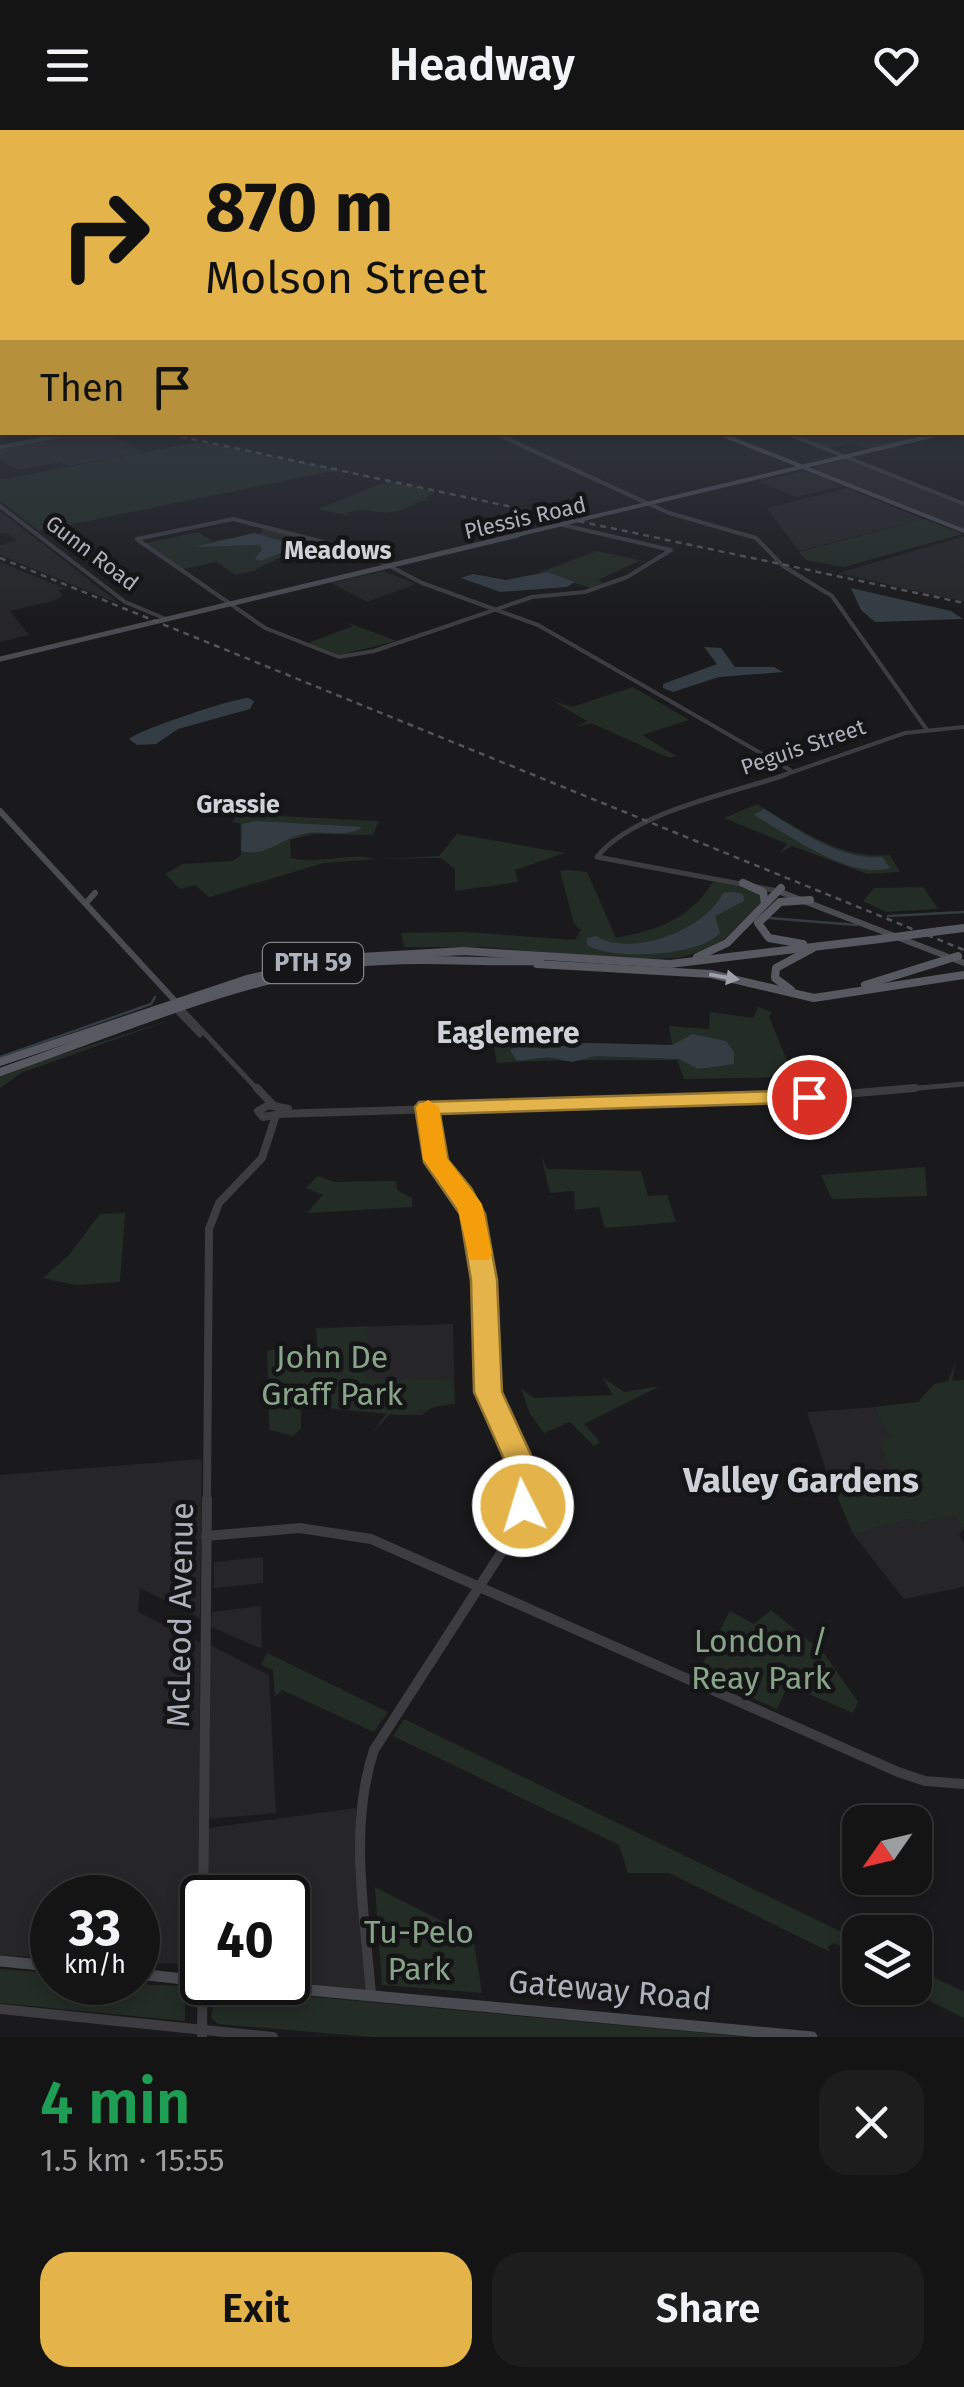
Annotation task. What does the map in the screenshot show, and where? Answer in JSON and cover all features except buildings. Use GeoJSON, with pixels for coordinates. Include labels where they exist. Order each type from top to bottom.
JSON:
{"type":"FeatureCollection","features":[{"type":"Feature","properties":{"kind":"main road"},"geometry":{"type":"LineString","coordinates":[[738,442],[964,532]]}},
{"type":"Feature","properties":{"kind":"main road","name":"Plessis Road"},"geometry":{"type":"LineString","coordinates":[[0,659],[654,506],[903,442]]}},
{"type":"Feature","properties":{"kind":"main road","name":"Plessis Road"},"geometry":{"type":"LineString","coordinates":[[164,618],[394,568],[733,486],[750,488],[749,482],[908,442]]}},
{"type":"Feature","properties":{"kind":"main road"},"geometry":{"type":"LineString","coordinates":[[0,811],[175,1005],[191,1011],[202,999]]}},
{"type":"Feature","properties":{"kind":"main road"},"geometry":{"type":"LineString","coordinates":[[743,884],[764,894],[768,906]]}},
{"type":"Feature","properties":{"kind":"main road"},"geometry":{"type":"LineString","coordinates":[[783,891],[959,959]]}},
{"type":"Feature","properties":{"kind":"main road"},"geometry":{"type":"LineString","coordinates":[[625,964],[684,960],[712,953],[783,891]]}},
{"type":"Feature","properties":{"kind":"main road"},"geometry":{"type":"LineString","coordinates":[[783,891],[870,919],[959,959]]}},
{"type":"Feature","properties":{"kind":"main road"},"geometry":{"type":"LineString","coordinates":[[88,907],[95,893]]}},
{"type":"Feature","properties":{"kind":"main road"},"geometry":{"type":"LineString","coordinates":[[799,950],[758,929],[759,920],[768,906],[792,899],[810,900]]}},
{"type":"Feature","properties":{"kind":"main road","name":"PTH 59"},"geometry":{"type":"LineString","coordinates":[[202,999],[280,970],[372,954],[464,951],[625,964],[683,963],[964,928]]}},
{"type":"Feature","properties":{"kind":"main road"},"geometry":{"type":"LineString","coordinates":[[780,942],[880,939]]}},
{"type":"Feature","properties":{"kind":"main road"},"geometry":{"type":"LineString","coordinates":[[814,947],[778,965],[774,975],[778,982],[797,992],[838,990],[959,959]]}},
{"type":"Feature","properties":{"kind":"main road","name":"PTH 59"},"geometry":{"type":"LineString","coordinates":[[0,1072],[175,1005],[292,975],[363,962],[574,959]]}},
{"type":"Feature","properties":{"kind":"main road"},"geometry":{"type":"LineString","coordinates":[[931,978],[959,959]]}},
{"type":"Feature","properties":{"kind":"main road"},"geometry":{"type":"LineString","coordinates":[[512,961],[711,974],[814,998],[964,976]]}},
{"type":"Feature","properties":{"kind":"main road"},"geometry":{"type":"LineString","coordinates":[[150,1016],[175,1005]]}},
{"type":"Feature","properties":{"kind":"main road","name":"PTH 59"},"geometry":{"type":"LineString","coordinates":[[0,1062],[150,1016]]}},
{"type":"Feature","properties":{"kind":"main road"},"geometry":{"type":"LineString","coordinates":[[0,1961],[30,1964]]}},
{"type":"Feature","properties":{"kind":"main road","name":"Gateway Road"},"geometry":{"type":"LineString","coordinates":[[310,1990],[812,2037]]}},
{"type":"Feature","properties":{"kind":"street"},"geometry":{"type":"LineString","coordinates":[[0,447],[27,442]]}},
{"type":"Feature","properties":{"kind":"street"},"geometry":{"type":"LineString","coordinates":[[514,442],[654,506],[752,538],[779,566],[824,593],[925,729]]}},
{"type":"Feature","properties":{"kind":"street"},"geometry":{"type":"LineString","coordinates":[[807,442],[964,504]]}},
{"type":"Feature","properties":{"kind":"street","name":"Gunn Road"},"geometry":{"type":"LineString","coordinates":[[0,506],[125,602],[164,618]]}},
{"type":"Feature","properties":{"kind":"street"},"geometry":{"type":"LineString","coordinates":[[564,526],[671,550],[625,578],[585,592],[532,597],[494,610],[374,651],[338,657],[270,630],[137,539],[232,519],[370,555],[394,568],[494,610],[577,650],[789,772]]}},
{"type":"Feature","properties":{"kind":"street"},"geometry":{"type":"LineString","coordinates":[[918,719],[946,726]]}},
{"type":"Feature","properties":{"kind":"street"},"geometry":{"type":"LineString","coordinates":[[911,730],[918,719]]}},
{"type":"Feature","properties":{"kind":"street","name":"Peguis Street"},"geometry":{"type":"LineString","coordinates":[[789,772],[925,729],[964,726]]}},
{"type":"Feature","properties":{"kind":"street","name":"Peguis Street"},"geometry":{"type":"LineString","coordinates":[[688,874],[597,857],[617,835],[789,772],[911,730],[964,726]]}},
{"type":"Feature","properties":{"kind":"street"},"geometry":{"type":"LineString","coordinates":[[688,874],[783,891]]}},
{"type":"Feature","properties":{"kind":"street"},"geometry":{"type":"LineString","coordinates":[[688,874],[783,891]]}},
{"type":"Feature","properties":{"kind":"street"},"geometry":{"type":"LineString","coordinates":[[175,1005],[275,1110]]}},
{"type":"Feature","properties":{"kind":"street"},"geometry":{"type":"LineString","coordinates":[[262,1112],[799,1098],[964,1083]]}},
{"type":"Feature","properties":{"kind":"street"},"geometry":{"type":"LineString","coordinates":[[259,1094],[271,1130]]}},
{"type":"Feature","properties":{"kind":"street"},"geometry":{"type":"LineString","coordinates":[[371,1996],[360,1809],[363,1776],[374,1750],[516,1527],[524,1481],[519,1458],[488,1396],[484,1280],[471,1209],[436,1162],[427,1107]]}},
{"type":"Feature","properties":{"kind":"street"},"geometry":{"type":"LineString","coordinates":[[271,1130],[275,1110]]}},
{"type":"Feature","properties":{"kind":"street","name":"McLeod Avenue"},"geometry":{"type":"LineString","coordinates":[[203,1875],[209,1229],[223,1198],[262,1158],[271,1130]]}},
{"type":"Feature","properties":{"kind":"street"},"geometry":{"type":"LineString","coordinates":[[206,1536],[300,1528],[356,1535],[480,1584],[898,1772],[925,1781],[964,1784]]}},
{"type":"Feature","properties":{"kind":"street","name":"McLeod Avenue"},"geometry":{"type":"LineString","coordinates":[[202,2005],[202,2033]]}},
{"type":"Feature","properties":{"kind":"street"},"geometry":{"type":"LineString","coordinates":[[0,2009],[202,2033],[273,2037]]}},
{"type":"Feature","properties":{"kind":"shaded area"},"geometry":{"type":"Polygon","coordinates":[[[32,442],[126,442],[145,452],[69,466],[61,462],[17,470],[0,458],[0,448],[32,442]]]}},
{"type":"Feature","properties":{"kind":"shaded area"},"geometry":{"type":"Polygon","coordinates":[[[812,442],[904,442],[872,450],[852,443],[828,448],[812,442]]]}},
{"type":"Feature","properties":{"kind":"shaded area"},"geometry":{"type":"Polygon","coordinates":[[[845,459],[964,506],[964,529],[812,468],[845,459]]]}},
{"type":"Feature","properties":{"kind":"shaded area"},"geometry":{"type":"Polygon","coordinates":[[[804,471],[844,486],[796,497],[758,481],[804,471]]]}},
{"type":"Feature","properties":{"kind":"shaded area"},"geometry":{"type":"Polygon","coordinates":[[[847,488],[923,519],[799,551],[767,508],[847,488]]]}},
{"type":"Feature","properties":{"kind":"shaded area"},"geometry":{"type":"Polygon","coordinates":[[[0,511],[120,604],[0,555],[0,545],[17,541],[7,533],[0,534],[0,511]]]}},
{"type":"Feature","properties":{"kind":"shaded area"},"geometry":{"type":"Polygon","coordinates":[[[254,533],[298,546],[261,561],[255,559],[262,549],[259,545],[195,547],[254,533]]]}},
{"type":"Feature","properties":{"kind":"shaded area"},"geometry":{"type":"Polygon","coordinates":[[[964,536],[964,602],[839,573],[964,536]]]}},
{"type":"Feature","properties":{"kind":"shaded area"},"geometry":{"type":"Polygon","coordinates":[[[0,562],[66,589],[58,590],[63,596],[53,601],[10,611],[29,635],[0,642],[0,562]]]}},
{"type":"Feature","properties":{"kind":"shaded area"},"geometry":{"type":"Polygon","coordinates":[[[384,571],[416,584],[367,602],[331,583],[384,571]]]}},
{"type":"Feature","properties":{"kind":"shaded area"},"geometry":{"type":"Polygon","coordinates":[[[547,572],[575,582],[567,587],[500,592],[461,578],[473,574],[506,580],[547,572]]]}},
{"type":"Feature","properties":{"kind":"shaded area"},"geometry":{"type":"Polygon","coordinates":[[[851,588],[951,611],[963,619],[875,622],[861,610],[851,588]]]}},
{"type":"Feature","properties":{"kind":"shaded area"},"geometry":{"type":"Polygon","coordinates":[[[704,647],[721,648],[735,667],[774,667],[783,672],[719,677],[673,692],[663,688],[663,684],[717,664],[704,647]]]}},
{"type":"Feature","properties":{"kind":"shaded area"},"geometry":{"type":"Polygon","coordinates":[[[248,698],[254,701],[250,709],[178,729],[156,744],[137,745],[129,739],[186,716],[248,698]]]}},
{"type":"Feature","properties":{"kind":"shaded area"},"geometry":{"type":"Polygon","coordinates":[[[764,809],[835,849],[882,857],[890,868],[874,870],[838,862],[754,815],[764,809]]]}},
{"type":"Feature","properties":{"kind":"shaded area"},"geometry":{"type":"Polygon","coordinates":[[[256,821],[362,827],[344,833],[309,833],[259,852],[241,851],[242,824],[256,821]]]}},
{"type":"Feature","properties":{"kind":"shaded area"},"geometry":{"type":"Polygon","coordinates":[[[723,893],[743,894],[744,901],[715,916],[720,933],[695,947],[635,954],[587,945],[587,938],[596,936],[629,944],[666,937],[701,918],[723,893]]]}},
{"type":"Feature","properties":{"kind":"shaded area"},"geometry":{"type":"Polygon","coordinates":[[[692,1034],[726,1041],[734,1052],[734,1064],[698,1069],[679,1059],[596,1056],[572,1062],[547,1057],[517,1061],[510,1050],[520,1045],[543,1049],[584,1043],[673,1045],[692,1034]]]}},
{"type":"Feature","properties":{"kind":"shaded area","name":"John De Graff Park"},"geometry":{"type":"Polygon","coordinates":[[[453,1324],[455,1404],[433,1407],[422,1415],[301,1406],[301,1429],[293,1436],[269,1430],[267,1350],[317,1346],[316,1328],[453,1324]]]}},
{"type":"Feature","properties":{"kind":"shaded area"},"geometry":{"type":"Polygon","coordinates":[[[875,1407],[889,1438],[890,1469],[837,1474],[826,1470],[807,1412],[875,1407]]]}},
{"type":"Feature","properties":{"kind":"shaded area"},"geometry":{"type":"Polygon","coordinates":[[[202,1459],[200,1618],[140,1588],[138,1612],[200,1643],[199,1875],[180,1875],[180,1964],[160,1963],[160,1875],[30,1875],[30,1957],[0,1955],[0,1475],[202,1459]]]}},
{"type":"Feature","properties":{"kind":"shaded area"},"geometry":{"type":"Polygon","coordinates":[[[955,1515],[964,1528],[959,1535],[964,1543],[964,1587],[904,1599],[853,1534],[910,1519],[917,1523],[955,1515]]]}},
{"type":"Feature","properties":{"kind":"shaded area"},"geometry":{"type":"Polygon","coordinates":[[[263,1557],[263,1583],[214,1588],[214,1562],[263,1557]]]}},
{"type":"Feature","properties":{"kind":"shaded area"},"geometry":{"type":"Polygon","coordinates":[[[261,1606],[262,1649],[211,1627],[212,1612],[261,1606]]]}},
{"type":"Feature","properties":{"kind":"shaded area"},"geometry":{"type":"Polygon","coordinates":[[[208,1644],[269,1675],[276,1813],[208,1819],[208,1644]]]}},
{"type":"Feature","properties":{"kind":"shaded area"},"geometry":{"type":"Polygon","coordinates":[[[356,1808],[366,1991],[310,1985],[310,1875],[207,1875],[208,1828],[356,1808]]]}},
{"type":"Feature","properties":{"kind":"green space"},"geometry":{"type":"Polygon","coordinates":[[[199,442],[338,470],[39,531],[0,501],[0,480],[199,442]]]}},
{"type":"Feature","properties":{"kind":"green space"},"geometry":{"type":"Polygon","coordinates":[[[388,481],[436,492],[425,498],[433,501],[394,512],[346,513],[351,516],[318,509],[388,481]]]}},
{"type":"Feature","properties":{"kind":"green space"},"geometry":{"type":"Polygon","coordinates":[[[924,519],[963,534],[844,567],[806,560],[799,552],[924,519]]]}},
{"type":"Feature","properties":{"kind":"green space"},"geometry":{"type":"Polygon","coordinates":[[[264,528],[315,540],[253,571],[235,575],[216,562],[183,569],[146,543],[198,532],[212,541],[260,534],[264,528]]]}},
{"type":"Feature","properties":{"kind":"green space"},"geometry":{"type":"Polygon","coordinates":[[[597,551],[651,563],[639,561],[598,580],[604,583],[590,588],[540,572],[597,551]]]}},
{"type":"Feature","properties":{"kind":"green space"},"geometry":{"type":"Polygon","coordinates":[[[345,622],[397,641],[340,655],[308,643],[353,626],[345,622]]]}},
{"type":"Feature","properties":{"kind":"green space"},"geometry":{"type":"Polygon","coordinates":[[[633,687],[689,720],[642,735],[676,756],[669,758],[591,723],[576,727],[587,721],[553,701],[572,707],[633,687]]]}},
{"type":"Feature","properties":{"kind":"green space"},"geometry":{"type":"Polygon","coordinates":[[[757,804],[836,847],[890,855],[900,872],[867,874],[792,846],[780,853],[787,844],[724,818],[757,804]]]}},
{"type":"Feature","properties":{"kind":"green space"},"geometry":{"type":"Polygon","coordinates":[[[238,814],[379,821],[373,835],[313,834],[290,840],[291,858],[375,859],[324,863],[209,897],[195,885],[180,889],[165,874],[183,864],[233,861],[241,855],[240,823],[232,822],[238,814]]]}},
{"type":"Feature","properties":{"kind":"green space"},"geometry":{"type":"Polygon","coordinates":[[[457,834],[565,853],[515,870],[518,882],[455,891],[455,869],[441,858],[380,859],[439,856],[457,834]]]}},
{"type":"Feature","properties":{"kind":"green space"},"geometry":{"type":"Polygon","coordinates":[[[560,871],[587,872],[616,938],[672,921],[695,904],[714,880],[756,891],[762,901],[717,946],[679,958],[629,959],[485,947],[404,947],[401,933],[466,932],[575,940],[581,930],[574,924],[560,871]]]}},
{"type":"Feature","properties":{"kind":"green space"},"geometry":{"type":"Polygon","coordinates":[[[923,887],[938,909],[887,912],[863,901],[874,888],[923,887]]]}},
{"type":"Feature","properties":{"kind":"green space"},"geometry":{"type":"Polygon","coordinates":[[[758,1007],[772,1012],[769,1017],[794,1077],[684,1079],[677,1060],[497,1063],[493,1042],[514,1040],[542,1048],[590,1043],[672,1045],[669,1026],[709,1029],[710,1012],[753,1018],[758,1007]]]}},
{"type":"Feature","properties":{"kind":"green space"},"geometry":{"type":"Polygon","coordinates":[[[176,1018],[21,1073],[0,1088],[0,1074],[176,1018]]]}},
{"type":"Feature","properties":{"kind":"green space"},"geometry":{"type":"Polygon","coordinates":[[[541,1155],[547,1169],[641,1171],[648,1196],[667,1195],[676,1222],[605,1228],[599,1207],[575,1210],[574,1191],[550,1193],[541,1155]]]}},
{"type":"Feature","properties":{"kind":"green space"},"geometry":{"type":"Polygon","coordinates":[[[925,1167],[927,1196],[832,1199],[821,1175],[925,1167]]]}},
{"type":"Feature","properties":{"kind":"green space"},"geometry":{"type":"Polygon","coordinates":[[[318,1176],[334,1182],[396,1181],[397,1190],[412,1198],[412,1207],[307,1213],[323,1195],[306,1188],[318,1176]]]}},
{"type":"Feature","properties":{"kind":"green space"},"geometry":{"type":"Polygon","coordinates":[[[125,1213],[120,1282],[76,1285],[43,1278],[69,1255],[100,1214],[125,1213]]]}},
{"type":"Feature","properties":{"kind":"green space","name":"John De Graff Park"},"geometry":{"type":"Polygon","coordinates":[[[368,1326],[366,1378],[452,1380],[455,1403],[390,1414],[372,1433],[387,1413],[301,1406],[300,1429],[293,1436],[270,1429],[268,1351],[318,1347],[318,1329],[368,1326]]]}},
{"type":"Feature","properties":{"kind":"green space"},"geometry":{"type":"Polygon","coordinates":[[[956,1361],[952,1381],[964,1380],[964,1528],[955,1515],[917,1523],[910,1519],[853,1534],[826,1470],[837,1474],[890,1469],[880,1442],[889,1437],[875,1407],[918,1402],[934,1384],[948,1381],[956,1361]]]}},
{"type":"Feature","properties":{"kind":"green space"},"geometry":{"type":"Polygon","coordinates":[[[602,1377],[624,1392],[660,1386],[584,1424],[600,1442],[594,1446],[570,1422],[544,1433],[530,1414],[521,1388],[534,1398],[613,1395],[602,1377]]]}},
{"type":"Feature","properties":{"kind":"green space","name":"London / Reay Park"},"geometry":{"type":"Polygon","coordinates":[[[771,1610],[823,1652],[858,1702],[853,1713],[788,1685],[777,1709],[697,1674],[730,1611],[754,1624],[771,1610]]]}},
{"type":"Feature","properties":{"kind":"green space"},"geometry":{"type":"Polygon","coordinates":[[[267,1653],[388,1712],[374,1732],[282,1690],[275,1697],[273,1670],[261,1665],[267,1653]]]}},
{"type":"Feature","properties":{"kind":"green space"},"geometry":{"type":"Polygon","coordinates":[[[404,1719],[842,1932],[842,1947],[834,1943],[828,1947],[830,1952],[669,1873],[628,1873],[619,1845],[393,1736],[404,1719]]]}},
{"type":"Feature","properties":{"kind":"green space","name":"Tu-Pelo Park"},"geometry":{"type":"Polygon","coordinates":[[[375,1887],[473,1937],[482,1993],[382,1985],[375,1887]]]}},
{"type":"Feature","properties":{"kind":"green space"},"geometry":{"type":"Polygon","coordinates":[[[0,1969],[30,1971],[30,2005],[160,2005],[160,1985],[180,1986],[185,2021],[0,2003],[0,1969]]]}},
{"type":"Feature","properties":{"kind":"green space"},"geometry":{"type":"Polygon","coordinates":[[[932,1976],[964,1992],[964,2018],[932,2002],[932,1976]]]}},
{"type":"Feature","properties":{"kind":"green space"},"geometry":{"type":"Polygon","coordinates":[[[310,1997],[748,2037],[372,2037],[218,2024],[211,2018],[213,2005],[310,2005],[310,1997]]]}},
{"type":"Feature","properties":{"kind":"waterway"},"geometry":{"type":"LineString","coordinates":[[888,916],[964,912]]}},
{"type":"Feature","properties":{"kind":"waterway"},"geometry":{"type":"LineString","coordinates":[[769,918],[857,925]]}},
{"type":"Feature","properties":{"kind":"waterway"},"geometry":{"type":"LineString","coordinates":[[0,1057],[151,1004],[155,997]]}},
{"type":"Feature","properties":{"kind":"railway"},"geometry":{"type":"LineString","coordinates":[[206,442],[964,603]]}},
{"type":"Feature","properties":{"kind":"railway"},"geometry":{"type":"LineString","coordinates":[[0,558],[964,950]]}},
{"type":"Feature","properties":{"kind":"slow traffic"},"geometry":{"type":"LineString","coordinates":[[428,1107],[435,1159],[470,1204],[479,1253]]}},
{"type":"Feature","properties":{"kind":"district","name":"Meadows"},"geometry":{"type":"Point","coordinates":[338,551]}},
{"type":"Feature","properties":{"kind":"district","name":"Grassie"},"geometry":{"type":"Point","coordinates":[238,805]}},
{"type":"Feature","properties":{"kind":"district","name":"Eaglemere"},"geometry":{"type":"Point","coordinates":[508,1033]}},
{"type":"Feature","properties":{"kind":"district","name":"Valley Gardens"},"geometry":{"type":"Point","coordinates":[801,1480]}},
{"type":"Feature","properties":{"kind":"route"},"geometry":{"type":"LineString","coordinates":[[523,1506],[523,1468],[496,1419],[488,1392],[484,1280],[470,1204],[436,1162],[427,1107],[809,1097]]}}]}
